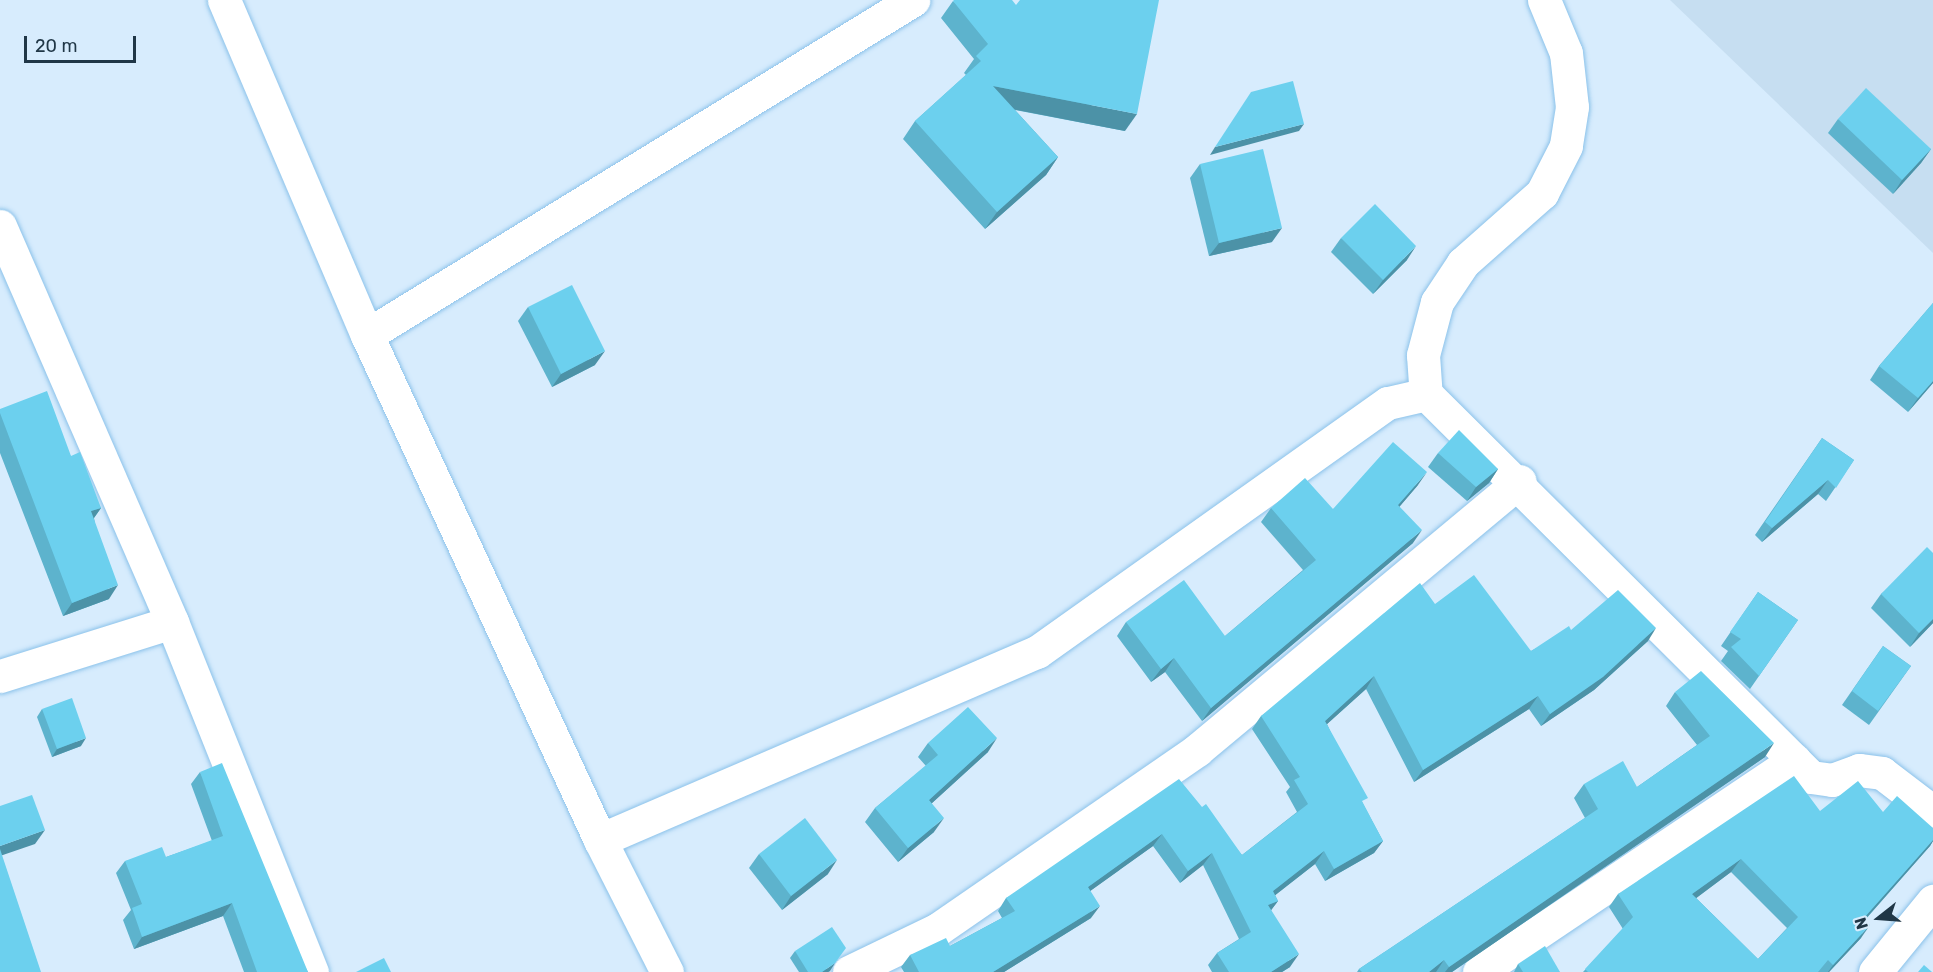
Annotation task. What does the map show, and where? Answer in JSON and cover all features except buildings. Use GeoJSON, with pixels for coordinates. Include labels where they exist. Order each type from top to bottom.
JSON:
{"type":"FeatureCollection","features":[{"type":"Feature","properties":{"kind":"street"},"geometry":{"type":"LineString","coordinates":[[224,0],[368,335],[600,840],[667,972]]}},
{"type":"Feature","properties":{"kind":"street"},"geometry":{"type":"LineString","coordinates":[[368,335],[913,0]]}},
{"type":"Feature","properties":{"kind":"street"},"geometry":{"type":"LineString","coordinates":[[1544,0],[1566,53],[1572,107],[1566,146],[1542,193],[1463,263],[1437,302],[1423,355],[1426,394],[1520,481],[1811,777],[1832,780],[1859,770],[1882,773],[1933,812]]}},
{"type":"Feature","properties":{"kind":"street"},"geometry":{"type":"LineString","coordinates":[[0,226],[172,622],[312,972]]}},
{"type":"Feature","properties":{"kind":"street"},"geometry":{"type":"LineString","coordinates":[[600,840],[1037,652],[1388,403],[1426,394]]}},
{"type":"Feature","properties":{"kind":"street"},"geometry":{"type":"LineString","coordinates":[[849,972],[938,929],[1197,750],[1520,481]]}},
{"type":"Feature","properties":{"kind":"street"},"geometry":{"type":"LineString","coordinates":[[0,676],[172,622]]}},
{"type":"Feature","properties":{"kind":"street"},"geometry":{"type":"LineString","coordinates":[[1479,972],[1794,760]]}},
{"type":"Feature","properties":{"kind":"street"},"geometry":{"type":"LineString","coordinates":[[1875,972],[1933,901]]}},
{"type":"Feature","properties":{"kind":"shaded area"},"geometry":{"type":"Polygon","coordinates":[[[1670,0],[1933,0],[1933,253],[1670,0]]]}}]}
